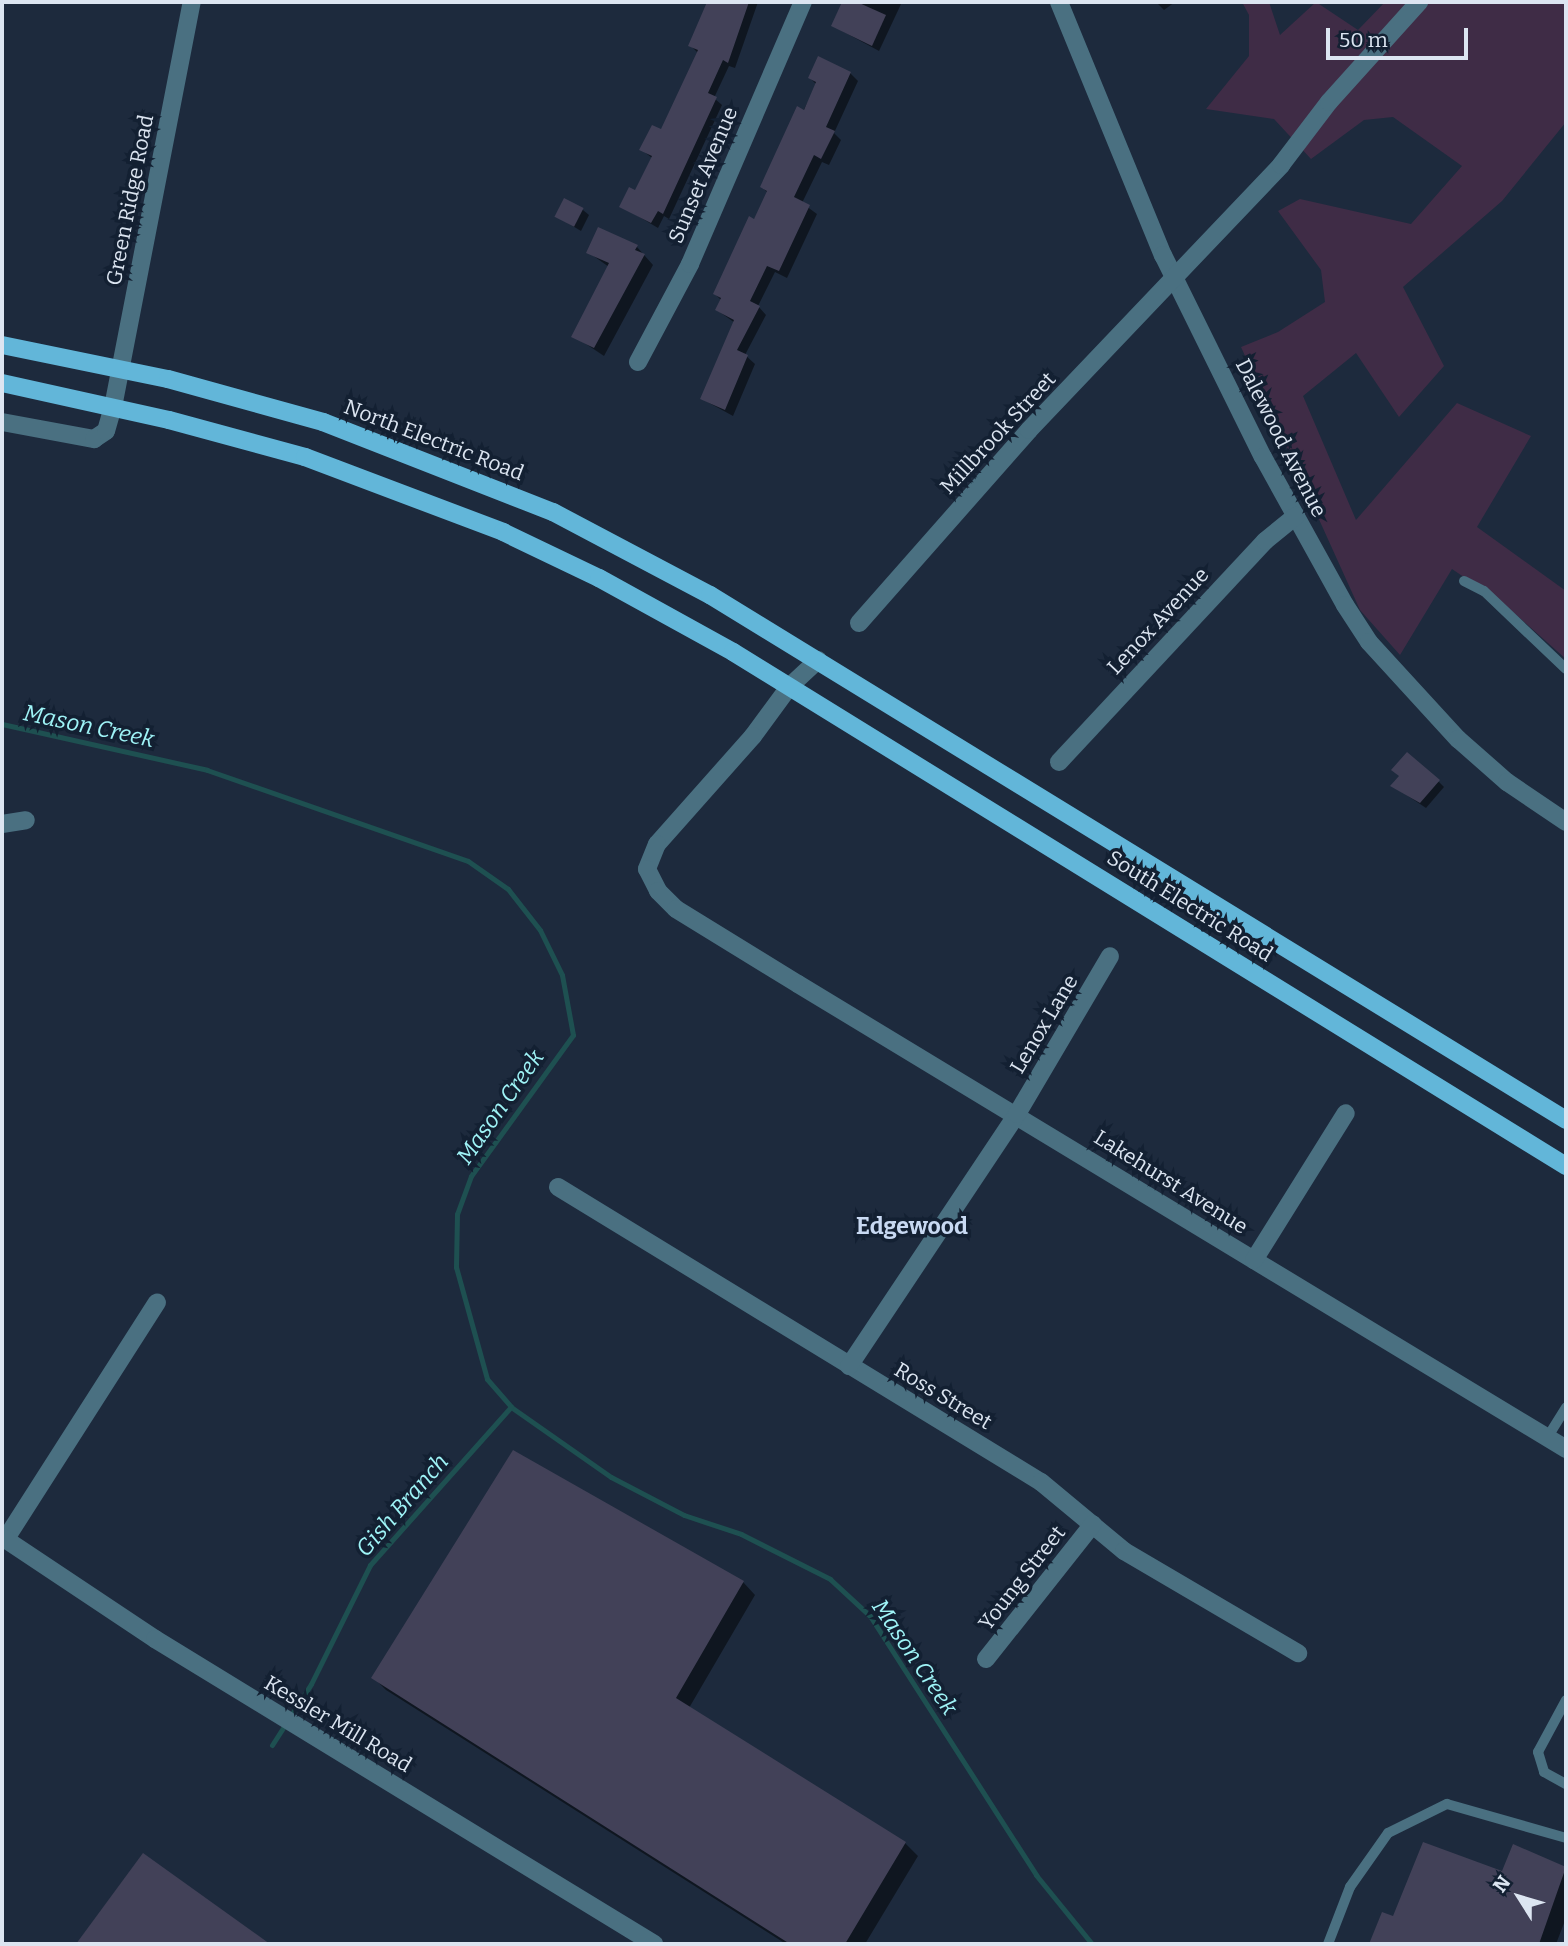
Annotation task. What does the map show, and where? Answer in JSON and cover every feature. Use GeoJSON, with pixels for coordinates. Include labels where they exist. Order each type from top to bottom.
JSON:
{"type":"FeatureCollection","features":[{"type":"Feature","properties":{"kind":"main road","name":"North Electric Road"},"geometry":{"type":"LineString","coordinates":[[2,345],[120,369],[323,422],[489,484],[616,544],[818,660]]}},
{"type":"Feature","properties":{"kind":"main road"},"geometry":{"type":"LineString","coordinates":[[2,383],[113,407],[305,457],[503,532],[660,611],[789,687]]}},
{"type":"Feature","properties":{"kind":"main road","name":"South Electric Road"},"geometry":{"type":"LineString","coordinates":[[818,660],[1566,1120]]}},
{"type":"Feature","properties":{"kind":"main road","name":"South Electric Road"},"geometry":{"type":"LineString","coordinates":[[789,687],[1566,1166]]}},
{"type":"Feature","properties":{"kind":"street","name":"Green Ridge Road"},"geometry":{"type":"LineString","coordinates":[[2,422],[94,439],[106,430],[113,407],[192,2]]}},
{"type":"Feature","properties":{"kind":"street","name":"Sunset Avenue"},"geometry":{"type":"LineString","coordinates":[[638,362],[690,264],[803,2]]}},
{"type":"Feature","properties":{"kind":"street","name":"Dalewood Avenue"},"geometry":{"type":"LineString","coordinates":[[1059,2],[1175,278],[1345,606],[1420,702],[1507,782],[1566,822]]}},
{"type":"Feature","properties":{"kind":"street","name":"Millbrook Street"},"geometry":{"type":"LineString","coordinates":[[859,623],[1029,430],[1281,165],[1329,102],[1419,2]]}},
{"type":"Feature","properties":{"kind":"street","name":"Lenox Avenue"},"geometry":{"type":"LineString","coordinates":[[1059,762],[1265,541],[1296,516]]}},
{"type":"Feature","properties":{"kind":"street"},"geometry":{"type":"LineString","coordinates":[[789,687],[818,660]]}},
{"type":"Feature","properties":{"kind":"street","name":"Lakehurst Avenue"},"geometry":{"type":"LineString","coordinates":[[789,687],[649,857],[647,869],[658,891],[676,909],[1566,1449]]}},
{"type":"Feature","properties":{"kind":"street"},"geometry":{"type":"LineString","coordinates":[[2,824],[26,820]]}},
{"type":"Feature","properties":{"kind":"street","name":"Lenox Lane"},"geometry":{"type":"LineString","coordinates":[[1017,1114],[1110,956]]}},
{"type":"Feature","properties":{"kind":"street"},"geometry":{"type":"LineString","coordinates":[[849,1366],[1017,1114]]}},
{"type":"Feature","properties":{"kind":"street"},"geometry":{"type":"LineString","coordinates":[[1254,1260],[1346,1114]]}},
{"type":"Feature","properties":{"kind":"street","name":"Ross Street"},"geometry":{"type":"LineString","coordinates":[[558,1186],[1041,1482],[1124,1550],[1298,1653]]}},
{"type":"Feature","properties":{"kind":"street"},"geometry":{"type":"LineString","coordinates":[[4,1538],[157,1302]]}},
{"type":"Feature","properties":{"kind":"street","name":"Young Street"},"geometry":{"type":"LineString","coordinates":[[986,1659],[1093,1524]]}},
{"type":"Feature","properties":{"kind":"street","name":"Kessler Mill Road"},"geometry":{"type":"LineString","coordinates":[[4,1538],[277,1714],[654,1944]]}},
{"type":"Feature","properties":{"kind":"lane"},"geometry":{"type":"LineString","coordinates":[[1464,581],[1484,591],[1566,669]]}},
{"type":"Feature","properties":{"kind":"lane"},"geometry":{"type":"LineString","coordinates":[[1547,1438],[1566,1408]]}},
{"type":"Feature","properties":{"kind":"lane"},"geometry":{"type":"LineString","coordinates":[[1566,1700],[1538,1752],[1544,1772],[1566,1784]]}},
{"type":"Feature","properties":{"kind":"lane"},"geometry":{"type":"LineString","coordinates":[[1328,1944],[1350,1886],[1388,1833],[1447,1804],[1566,1838]]}},
{"type":"Feature","properties":{"kind":"shaded area"},"geometry":{"type":"Polygon","coordinates":[[[1242,2],[1269,2],[1280,35],[1316,2],[1358,30],[1385,2],[1566,2],[1566,122],[1502,201],[1403,287],[1444,366],[1399,417],[1356,353],[1303,396],[1356,520],[1457,403],[1531,436],[1477,527],[1566,591],[1566,659],[1505,605],[1452,569],[1400,655],[1360,610],[1241,347],[1278,332],[1325,302],[1321,270],[1278,211],[1300,199],[1411,224],[1462,166],[1393,117],[1364,120],[1311,159],[1274,119],[1206,109],[1249,56],[1249,15],[1242,2]]]}},
{"type":"Feature","properties":{"kind":"building"},"geometry":{"type":"Polygon","coordinates":[[[707,2],[749,2],[728,63],[723,60],[708,93],[717,97],[663,214],[658,211],[651,223],[619,207],[629,187],[635,190],[652,156],[639,150],[652,125],[661,129],[698,50],[688,46],[707,2]]]}},
{"type":"Feature","properties":{"kind":"building"},"geometry":{"type":"Polygon","coordinates":[[[842,2],[857,2],[886,15],[872,46],[831,26],[842,2]]]}},
{"type":"Feature","properties":{"kind":"building"},"geometry":{"type":"Polygon","coordinates":[[[818,56],[851,72],[826,127],[835,131],[821,159],[814,155],[794,197],[810,205],[779,271],[767,266],[750,301],[760,306],[737,350],[748,355],[725,410],[700,399],[734,320],[715,310],[721,298],[713,294],[749,216],[754,219],[767,191],[760,187],[797,106],[804,110],[816,82],[808,78],[818,56]]]}},
{"type":"Feature","properties":{"kind":"building"},"geometry":{"type":"Polygon","coordinates":[[[564,198],[584,208],[574,227],[554,217],[564,198]]]}},
{"type":"Feature","properties":{"kind":"building"},"geometry":{"type":"Polygon","coordinates":[[[598,227],[638,245],[635,250],[645,254],[594,348],[571,337],[609,263],[586,253],[598,227]]]}},
{"type":"Feature","properties":{"kind":"building"},"geometry":{"type":"Polygon","coordinates":[[[1407,752],[1440,780],[1420,803],[1390,786],[1399,776],[1391,770],[1407,752]]]}},
{"type":"Feature","properties":{"kind":"building"},"geometry":{"type":"Polygon","coordinates":[[[513,1450],[744,1581],[676,1698],[906,1842],[845,1944],[790,1944],[371,1678],[513,1450]]]}},
{"type":"Feature","properties":{"kind":"building"},"geometry":{"type":"Polygon","coordinates":[[[1423,1842],[1502,1871],[1513,1844],[1566,1867],[1539,1944],[1369,1944],[1382,1912],[1393,1916],[1423,1842]]]}},
{"type":"Feature","properties":{"kind":"building"},"geometry":{"type":"Polygon","coordinates":[[[143,1853],[270,1944],[76,1944],[143,1853]]]}},
{"type":"Feature","properties":{"kind":"waterway","name":"Mason Creek"},"geometry":{"type":"LineString","coordinates":[[2,724],[207,770],[468,861],[508,889],[540,930],[562,975],[573,1035],[471,1176],[457,1214],[456,1267],[487,1379],[511,1407],[611,1477],[684,1515],[741,1534],[830,1579],[870,1616],[1036,1875],[1092,1944]]}},
{"type":"Feature","properties":{"kind":"waterway","name":"Gish Branch"},"geometry":{"type":"LineString","coordinates":[[272,1745],[311,1684],[370,1565],[511,1407]]}},
{"type":"Feature","properties":{"kind":"district","name":"Edgewood"},"geometry":{"type":"Point","coordinates":[912,1226]}}]}
